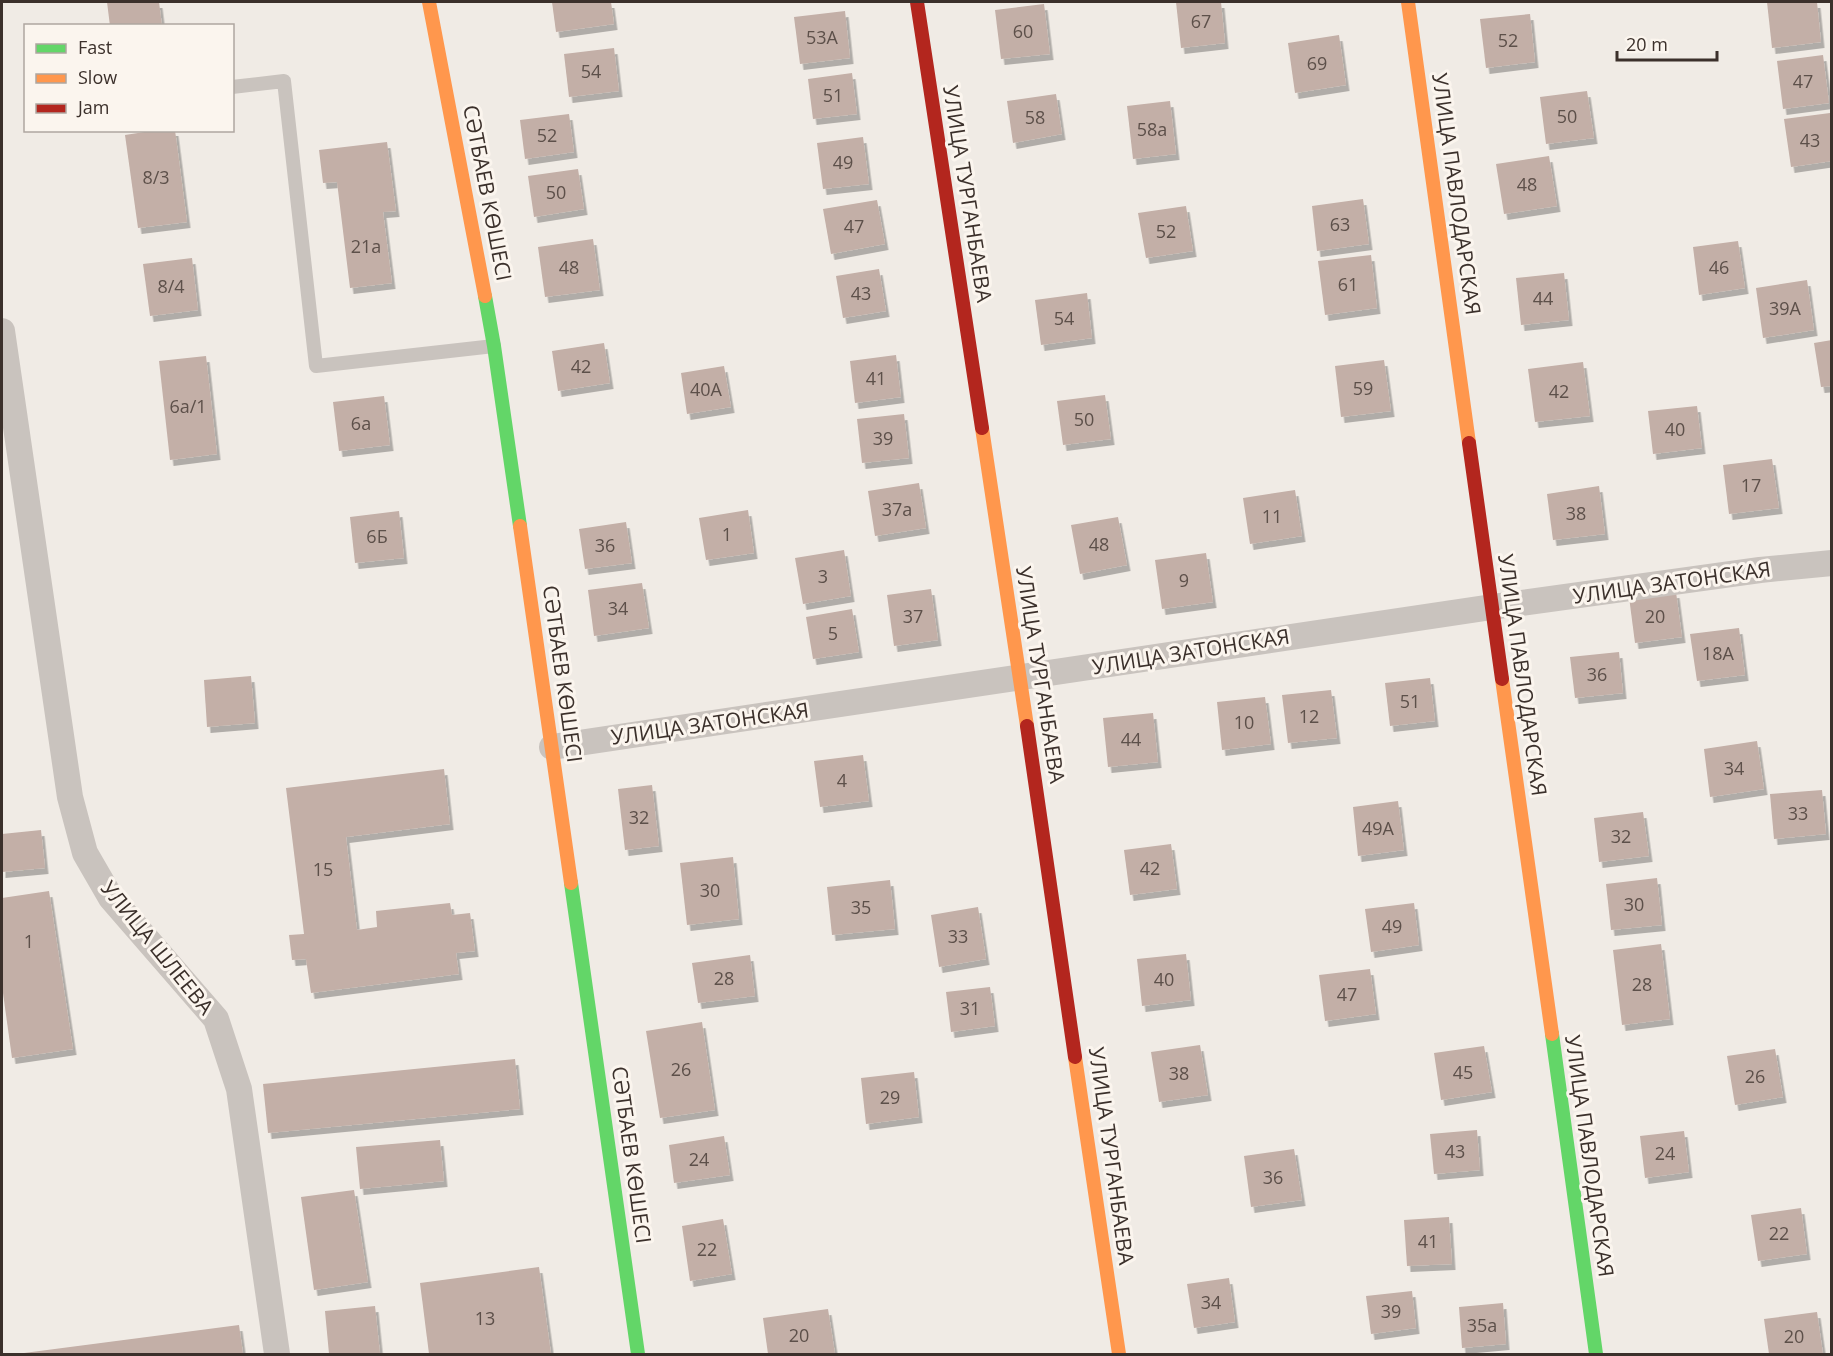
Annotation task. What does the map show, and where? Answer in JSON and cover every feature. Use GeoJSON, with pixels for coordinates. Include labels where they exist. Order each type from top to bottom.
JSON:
{"type":"FeatureCollection","features":[{"type":"Feature","properties":{"kind":"street","name":"СӘТБАЕВ КӨШЕСІ"},"geometry":{"type":"LineString","coordinates":[[429,2],[494,346],[638,1354]]}},
{"type":"Feature","properties":{"kind":"street","name":"УЛИЦА ТУРГАНБАЕВА"},"geometry":{"type":"LineString","coordinates":[[917,2],[1020,678],[1119,1354]]}},
{"type":"Feature","properties":{"kind":"street","name":"УЛИЦА ПАВЛОДАРСКАЯ"},"geometry":{"type":"LineString","coordinates":[[1408,2],[1596,1354]]}},
{"type":"Feature","properties":{"kind":"street","name":"УЛИЦА ШЛЕЕВА"},"geometry":{"type":"LineString","coordinates":[[2,331],[7,401],[70,797],[85,853],[111,898],[216,1019],[238,1089],[277,1354]]}},
{"type":"Feature","properties":{"kind":"street","name":"УЛИЦА ЗАТОНСКАЯ"},"geometry":{"type":"LineString","coordinates":[[552,747],[1492,607],[1760,570],[1832,563]]}},
{"type":"Feature","properties":{"kind":"lane"},"geometry":{"type":"LineString","coordinates":[[234,87],[284,81],[316,366],[494,346]]}},
{"type":"Feature","properties":{"kind":"building"},"geometry":{"type":"Polygon","coordinates":[[[107,2],[159,2],[162,24],[110,24],[107,2]]]}},
{"type":"Feature","properties":{"kind":"building"},"geometry":{"type":"Polygon","coordinates":[[[552,2],[611,2],[614,24],[556,32],[552,2]]]}},
{"type":"Feature","properties":{"kind":"building"},"geometry":{"type":"Polygon","coordinates":[[[1176,2],[1221,2],[1225,43],[1181,48],[1176,2]]]}},
{"type":"Feature","properties":{"kind":"building"},"geometry":{"type":"Polygon","coordinates":[[[1767,2],[1817,2],[1821,42],[1772,48],[1767,2]]]}},
{"type":"Feature","properties":{"kind":"building"},"geometry":{"type":"Polygon","coordinates":[[[1044,4],[1050,54],[1001,59],[995,10],[1044,4]]]}},
{"type":"Feature","properties":{"kind":"building"},"geometry":{"type":"Polygon","coordinates":[[[845,11],[850,58],[800,64],[794,17],[845,11]]]}},
{"type":"Feature","properties":{"kind":"building"},"geometry":{"type":"Polygon","coordinates":[[[1530,14],[1535,62],[1486,68],[1480,19],[1530,14]]]}},
{"type":"Feature","properties":{"kind":"building"},"geometry":{"type":"Polygon","coordinates":[[[1339,35],[1346,85],[1295,93],[1288,43],[1339,35]]]}},
{"type":"Feature","properties":{"kind":"building"},"geometry":{"type":"Polygon","coordinates":[[[614,48],[619,91],[569,97],[564,54],[614,48]]]}},
{"type":"Feature","properties":{"kind":"building"},"geometry":{"type":"Polygon","coordinates":[[[1823,55],[1829,103],[1783,109],[1777,61],[1823,55]]]}},
{"type":"Feature","properties":{"kind":"building"},"geometry":{"type":"Polygon","coordinates":[[[852,73],[857,114],[813,119],[808,79],[852,73]]]}},
{"type":"Feature","properties":{"kind":"building"},"geometry":{"type":"Polygon","coordinates":[[[1587,91],[1594,138],[1546,144],[1540,97],[1587,91]]]}},
{"type":"Feature","properties":{"kind":"building"},"geometry":{"type":"Polygon","coordinates":[[[1056,94],[1062,134],[1013,143],[1007,101],[1056,94]]]}},
{"type":"Feature","properties":{"kind":"building"},"geometry":{"type":"Polygon","coordinates":[[[1170,101],[1176,154],[1133,159],[1127,106],[1170,101]]]}},
{"type":"Feature","properties":{"kind":"building"},"geometry":{"type":"Polygon","coordinates":[[[1830,113],[1832,161],[1791,167],[1784,119],[1830,113]]]}},
{"type":"Feature","properties":{"kind":"building"},"geometry":{"type":"Polygon","coordinates":[[[569,114],[574,152],[525,159],[520,120],[569,114]]]}},
{"type":"Feature","properties":{"kind":"building"},"geometry":{"type":"Polygon","coordinates":[[[144,132],[175,132],[187,222],[138,228],[125,135],[144,132]]]}},
{"type":"Feature","properties":{"kind":"building"},"geometry":{"type":"Polygon","coordinates":[[[863,137],[869,184],[823,189],[817,143],[863,137]]]}},
{"type":"Feature","properties":{"kind":"building"},"geometry":{"type":"Polygon","coordinates":[[[387,142],[396,211],[383,212],[392,283],[350,288],[337,182],[323,183],[319,150],[387,142]]]}},
{"type":"Feature","properties":{"kind":"building"},"geometry":{"type":"Polygon","coordinates":[[[1549,156],[1557,206],[1504,214],[1496,164],[1549,156]]]}},
{"type":"Feature","properties":{"kind":"building"},"geometry":{"type":"Polygon","coordinates":[[[578,169],[584,209],[534,217],[528,176],[578,169]]]}},
{"type":"Feature","properties":{"kind":"building"},"geometry":{"type":"Polygon","coordinates":[[[1363,199],[1369,244],[1317,251],[1312,206],[1363,199]]]}},
{"type":"Feature","properties":{"kind":"building"},"geometry":{"type":"Polygon","coordinates":[[[877,200],[885,244],[831,254],[823,209],[877,200]]]}},
{"type":"Feature","properties":{"kind":"building"},"geometry":{"type":"Polygon","coordinates":[[[1186,206],[1193,251],[1146,258],[1138,213],[1186,206]]]}},
{"type":"Feature","properties":{"kind":"building"},"geometry":{"type":"Polygon","coordinates":[[[593,239],[600,290],[545,297],[538,247],[593,239]]]}},
{"type":"Feature","properties":{"kind":"building"},"geometry":{"type":"Polygon","coordinates":[[[1738,241],[1745,288],[1699,295],[1693,247],[1738,241]]]}},
{"type":"Feature","properties":{"kind":"building"},"geometry":{"type":"Polygon","coordinates":[[[1371,255],[1377,308],[1325,315],[1318,261],[1371,255]]]}},
{"type":"Feature","properties":{"kind":"building"},"geometry":{"type":"Polygon","coordinates":[[[192,258],[198,310],[150,316],[143,264],[192,258]]]}},
{"type":"Feature","properties":{"kind":"building"},"geometry":{"type":"Polygon","coordinates":[[[879,269],[886,311],[843,318],[836,276],[879,269]]]}},
{"type":"Feature","properties":{"kind":"building"},"geometry":{"type":"Polygon","coordinates":[[[1564,273],[1569,320],[1521,325],[1516,278],[1564,273]]]}},
{"type":"Feature","properties":{"kind":"building"},"geometry":{"type":"Polygon","coordinates":[[[1807,280],[1814,330],[1763,338],[1756,288],[1807,280]]]}},
{"type":"Feature","properties":{"kind":"building"},"geometry":{"type":"Polygon","coordinates":[[[1087,293],[1092,338],[1041,345],[1035,300],[1087,293]]]}},
{"type":"Feature","properties":{"kind":"building"},"geometry":{"type":"Polygon","coordinates":[[[1832,340],[1832,386],[1821,387],[1814,343],[1832,340]]]}},
{"type":"Feature","properties":{"kind":"building"},"geometry":{"type":"Polygon","coordinates":[[[604,343],[610,383],[558,391],[552,351],[604,343]]]}},
{"type":"Feature","properties":{"kind":"building"},"geometry":{"type":"Polygon","coordinates":[[[896,355],[901,397],[855,403],[850,361],[896,355]]]}},
{"type":"Feature","properties":{"kind":"building"},"geometry":{"type":"Polygon","coordinates":[[[206,356],[217,454],[170,460],[159,361],[206,356]]]}},
{"type":"Feature","properties":{"kind":"building"},"geometry":{"type":"Polygon","coordinates":[[[1384,360],[1391,411],[1341,417],[1335,366],[1384,360]]]}},
{"type":"Feature","properties":{"kind":"building"},"geometry":{"type":"Polygon","coordinates":[[[1583,362],[1590,416],[1535,422],[1528,369],[1583,362]]]}},
{"type":"Feature","properties":{"kind":"building"},"geometry":{"type":"Polygon","coordinates":[[[724,366],[731,407],[687,414],[681,373],[724,366]]]}},
{"type":"Feature","properties":{"kind":"building"},"geometry":{"type":"Polygon","coordinates":[[[1105,395],[1111,439],[1063,445],[1057,401],[1105,395]]]}},
{"type":"Feature","properties":{"kind":"building"},"geometry":{"type":"Polygon","coordinates":[[[384,396],[390,445],[339,451],[333,402],[384,396]]]}},
{"type":"Feature","properties":{"kind":"building"},"geometry":{"type":"Polygon","coordinates":[[[1697,406],[1702,448],[1653,454],[1648,411],[1697,406]]]}},
{"type":"Feature","properties":{"kind":"building"},"geometry":{"type":"Polygon","coordinates":[[[904,414],[909,458],[862,463],[857,419],[904,414]]]}},
{"type":"Feature","properties":{"kind":"building"},"geometry":{"type":"Polygon","coordinates":[[[1772,459],[1779,508],[1729,514],[1723,465],[1772,459]]]}},
{"type":"Feature","properties":{"kind":"building"},"geometry":{"type":"Polygon","coordinates":[[[919,483],[926,528],[875,536],[868,491],[919,483]]]}},
{"type":"Feature","properties":{"kind":"building"},"geometry":{"type":"Polygon","coordinates":[[[1599,486],[1605,534],[1553,540],[1547,494],[1599,486]]]}},
{"type":"Feature","properties":{"kind":"building"},"geometry":{"type":"Polygon","coordinates":[[[1295,490],[1302,536],[1250,544],[1243,498],[1295,490]]]}},
{"type":"Feature","properties":{"kind":"building"},"geometry":{"type":"Polygon","coordinates":[[[748,510],[754,553],[706,560],[699,518],[748,510]]]}},
{"type":"Feature","properties":{"kind":"building"},"geometry":{"type":"Polygon","coordinates":[[[399,511],[404,558],[355,563],[350,517],[399,511]]]}},
{"type":"Feature","properties":{"kind":"building"},"geometry":{"type":"Polygon","coordinates":[[[1118,517],[1127,565],[1080,574],[1071,525],[1118,517]]]}},
{"type":"Feature","properties":{"kind":"building"},"geometry":{"type":"Polygon","coordinates":[[[626,522],[632,563],[585,569],[579,529],[626,522]]]}},
{"type":"Feature","properties":{"kind":"building"},"geometry":{"type":"Polygon","coordinates":[[[844,550],[851,596],[803,604],[795,558],[844,550]]]}},
{"type":"Feature","properties":{"kind":"building"},"geometry":{"type":"Polygon","coordinates":[[[1206,553],[1213,602],[1162,609],[1155,560],[1206,553]]]}},
{"type":"Feature","properties":{"kind":"building"},"geometry":{"type":"Polygon","coordinates":[[[642,583],[649,628],[594,636],[588,590],[642,583]]]}},
{"type":"Feature","properties":{"kind":"building"},"geometry":{"type":"Polygon","coordinates":[[[931,589],[938,640],[894,646],[887,595],[931,589]]]}},
{"type":"Feature","properties":{"kind":"building"},"geometry":{"type":"Polygon","coordinates":[[[1676,592],[1682,637],[1635,643],[1629,597],[1676,592]]]}},
{"type":"Feature","properties":{"kind":"building"},"geometry":{"type":"Polygon","coordinates":[[[852,609],[859,652],[813,659],[806,617],[852,609]]]}},
{"type":"Feature","properties":{"kind":"building"},"geometry":{"type":"Polygon","coordinates":[[[1739,628],[1745,675],[1697,681],[1690,634],[1739,628]]]}},
{"type":"Feature","properties":{"kind":"building"},"geometry":{"type":"Polygon","coordinates":[[[1619,652],[1623,693],[1575,698],[1570,657],[1619,652]]]}},
{"type":"Feature","properties":{"kind":"building"},"geometry":{"type":"Polygon","coordinates":[[[251,676],[255,723],[207,727],[204,680],[251,676]]]}},
{"type":"Feature","properties":{"kind":"building"},"geometry":{"type":"Polygon","coordinates":[[[1430,678],[1435,721],[1390,726],[1385,683],[1430,678]]]}},
{"type":"Feature","properties":{"kind":"building"},"geometry":{"type":"Polygon","coordinates":[[[1331,690],[1337,738],[1288,743],[1282,695],[1331,690]]]}},
{"type":"Feature","properties":{"kind":"building"},"geometry":{"type":"Polygon","coordinates":[[[1265,697],[1271,744],[1222,750],[1217,702],[1265,697]]]}},
{"type":"Feature","properties":{"kind":"building"},"geometry":{"type":"Polygon","coordinates":[[[1153,713],[1158,762],[1108,767],[1103,718],[1153,713]]]}},
{"type":"Feature","properties":{"kind":"building"},"geometry":{"type":"Polygon","coordinates":[[[1757,741],[1764,789],[1710,797],[1704,749],[1757,741]]]}},
{"type":"Feature","properties":{"kind":"building"},"geometry":{"type":"Polygon","coordinates":[[[863,755],[869,801],[820,807],[814,761],[863,755]]]}},
{"type":"Feature","properties":{"kind":"building"},"geometry":{"type":"Polygon","coordinates":[[[444,769],[450,824],[346,837],[357,930],[377,927],[376,911],[450,903],[452,915],[470,913],[475,951],[456,953],[459,974],[311,993],[306,959],[292,960],[289,935],[304,934],[286,788],[444,769]]]}},
{"type":"Feature","properties":{"kind":"building"},"geometry":{"type":"Polygon","coordinates":[[[652,785],[659,846],[625,850],[618,789],[652,785]]]}},
{"type":"Feature","properties":{"kind":"building"},"geometry":{"type":"Polygon","coordinates":[[[1822,790],[1826,834],[1774,839],[1770,794],[1822,790]]]}},
{"type":"Feature","properties":{"kind":"building"},"geometry":{"type":"Polygon","coordinates":[[[1398,801],[1404,850],[1358,856],[1353,807],[1398,801]]]}},
{"type":"Feature","properties":{"kind":"building"},"geometry":{"type":"Polygon","coordinates":[[[1643,812],[1649,856],[1599,862],[1594,818],[1643,812]]]}},
{"type":"Feature","properties":{"kind":"building"},"geometry":{"type":"Polygon","coordinates":[[[41,830],[45,868],[2,872],[2,834],[41,830]]]}},
{"type":"Feature","properties":{"kind":"building"},"geometry":{"type":"Polygon","coordinates":[[[1171,844],[1177,889],[1130,895],[1124,850],[1171,844]]]}},
{"type":"Feature","properties":{"kind":"building"},"geometry":{"type":"Polygon","coordinates":[[[733,857],[739,919],[687,925],[680,863],[733,857]]]}},
{"type":"Feature","properties":{"kind":"building"},"geometry":{"type":"Polygon","coordinates":[[[1657,878],[1662,925],[1611,930],[1606,884],[1657,878]]]}},
{"type":"Feature","properties":{"kind":"building"},"geometry":{"type":"Polygon","coordinates":[[[890,880],[895,929],[832,935],[827,887],[890,880]]]}},
{"type":"Feature","properties":{"kind":"building"},"geometry":{"type":"Polygon","coordinates":[[[49,891],[73,1049],[12,1058],[2,986],[2,898],[49,891]]]}},
{"type":"Feature","properties":{"kind":"building"},"geometry":{"type":"Polygon","coordinates":[[[1414,903],[1419,945],[1371,952],[1365,909],[1414,903]]]}},
{"type":"Feature","properties":{"kind":"building"},"geometry":{"type":"Polygon","coordinates":[[[978,907],[986,959],[939,967],[931,915],[978,907]]]}},
{"type":"Feature","properties":{"kind":"building"},"geometry":{"type":"Polygon","coordinates":[[[1661,944],[1670,1019],[1622,1025],[1613,950],[1661,944]]]}},
{"type":"Feature","properties":{"kind":"building"},"geometry":{"type":"Polygon","coordinates":[[[1186,954],[1191,1000],[1142,1006],[1137,959],[1186,954]]]}},
{"type":"Feature","properties":{"kind":"building"},"geometry":{"type":"Polygon","coordinates":[[[750,955],[755,996],[698,1003],[692,963],[750,955]]]}},
{"type":"Feature","properties":{"kind":"building"},"geometry":{"type":"Polygon","coordinates":[[[1370,969],[1376,1014],[1325,1021],[1319,975],[1370,969]]]}},
{"type":"Feature","properties":{"kind":"building"},"geometry":{"type":"Polygon","coordinates":[[[990,987],[995,1026],[951,1032],[946,992],[990,987]]]}},
{"type":"Feature","properties":{"kind":"building"},"geometry":{"type":"Polygon","coordinates":[[[702,1022],[715,1110],[660,1118],[646,1031],[702,1022]]]}},
{"type":"Feature","properties":{"kind":"building"},"geometry":{"type":"Polygon","coordinates":[[[1200,1045],[1208,1095],[1159,1102],[1151,1052],[1200,1045]]]}},
{"type":"Feature","properties":{"kind":"building"},"geometry":{"type":"Polygon","coordinates":[[[1484,1046],[1492,1092],[1441,1100],[1434,1053],[1484,1046]]]}},
{"type":"Feature","properties":{"kind":"building"},"geometry":{"type":"Polygon","coordinates":[[[1775,1049],[1783,1097],[1735,1105],[1727,1056],[1775,1049]]]}},
{"type":"Feature","properties":{"kind":"building"},"geometry":{"type":"Polygon","coordinates":[[[515,1059],[520,1109],[268,1133],[263,1084],[515,1059]]]}},
{"type":"Feature","properties":{"kind":"building"},"geometry":{"type":"Polygon","coordinates":[[[914,1072],[919,1117],[866,1124],[861,1078],[914,1072]]]}},
{"type":"Feature","properties":{"kind":"building"},"geometry":{"type":"Polygon","coordinates":[[[1477,1130],[1480,1170],[1434,1174],[1430,1134],[1477,1130]]]}},
{"type":"Feature","properties":{"kind":"building"},"geometry":{"type":"Polygon","coordinates":[[[1684,1131],[1689,1172],[1645,1178],[1640,1136],[1684,1131]]]}},
{"type":"Feature","properties":{"kind":"building"},"geometry":{"type":"Polygon","coordinates":[[[724,1136],[730,1175],[674,1183],[669,1145],[724,1136]]]}},
{"type":"Feature","properties":{"kind":"building"},"geometry":{"type":"Polygon","coordinates":[[[440,1140],[444,1181],[360,1189],[356,1147],[440,1140]]]}},
{"type":"Feature","properties":{"kind":"building"},"geometry":{"type":"Polygon","coordinates":[[[1294,1149],[1302,1200],[1251,1207],[1244,1156],[1294,1149]]]}},
{"type":"Feature","properties":{"kind":"building"},"geometry":{"type":"Polygon","coordinates":[[[354,1190],[368,1282],[314,1290],[301,1197],[354,1190]]]}},
{"type":"Feature","properties":{"kind":"building"},"geometry":{"type":"Polygon","coordinates":[[[1801,1208],[1807,1254],[1758,1261],[1751,1215],[1801,1208]]]}},
{"type":"Feature","properties":{"kind":"building"},"geometry":{"type":"Polygon","coordinates":[[[1449,1217],[1452,1264],[1407,1266],[1404,1220],[1449,1217]]]}},
{"type":"Feature","properties":{"kind":"building"},"geometry":{"type":"Polygon","coordinates":[[[723,1219],[732,1274],[690,1281],[682,1226],[723,1219]]]}},
{"type":"Feature","properties":{"kind":"building"},"geometry":{"type":"Polygon","coordinates":[[[539,1267],[551,1354],[429,1354],[420,1283],[539,1267]]]}},
{"type":"Feature","properties":{"kind":"building"},"geometry":{"type":"Polygon","coordinates":[[[1229,1278],[1235,1322],[1194,1328],[1187,1284],[1229,1278]]]}},
{"type":"Feature","properties":{"kind":"building"},"geometry":{"type":"Polygon","coordinates":[[[1412,1291],[1416,1328],[1371,1334],[1366,1296],[1412,1291]]]}},
{"type":"Feature","properties":{"kind":"building"},"geometry":{"type":"Polygon","coordinates":[[[1503,1303],[1506,1344],[1462,1348],[1459,1307],[1503,1303]]]}},
{"type":"Feature","properties":{"kind":"building"},"geometry":{"type":"Polygon","coordinates":[[[375,1306],[380,1354],[329,1354],[325,1311],[375,1306]]]}},
{"type":"Feature","properties":{"kind":"building"},"geometry":{"type":"Polygon","coordinates":[[[828,1309],[835,1354],[768,1354],[763,1318],[828,1309]]]}},
{"type":"Feature","properties":{"kind":"building"},"geometry":{"type":"Polygon","coordinates":[[[1817,1312],[1823,1354],[1769,1354],[1764,1319],[1817,1312]]]}},
{"type":"Feature","properties":{"kind":"building"},"geometry":{"type":"Polygon","coordinates":[[[239,1325],[243,1354],[24,1354],[24,1353],[239,1325]]]}},
{"type":"Feature","properties":{"kind":"traffic: fast"},"geometry":{"type":"LineString","coordinates":[[485,296],[520,526]]}},
{"type":"Feature","properties":{"kind":"traffic: fast"},"geometry":{"type":"LineString","coordinates":[[571,883],[638,1354]]}},
{"type":"Feature","properties":{"kind":"traffic: fast"},"geometry":{"type":"LineString","coordinates":[[1552,1034],[1596,1354]]}},
{"type":"Feature","properties":{"kind":"traffic: slow"},"geometry":{"type":"LineString","coordinates":[[429,2],[485,296]]}},
{"type":"Feature","properties":{"kind":"traffic: slow"},"geometry":{"type":"LineString","coordinates":[[1408,2],[1469,443]]}},
{"type":"Feature","properties":{"kind":"traffic: slow"},"geometry":{"type":"LineString","coordinates":[[982,428],[1027,726]]}},
{"type":"Feature","properties":{"kind":"traffic: slow"},"geometry":{"type":"LineString","coordinates":[[520,526],[571,883]]}},
{"type":"Feature","properties":{"kind":"traffic: slow"},"geometry":{"type":"LineString","coordinates":[[1502,679],[1552,1034]]}},
{"type":"Feature","properties":{"kind":"traffic: slow"},"geometry":{"type":"LineString","coordinates":[[1075,1057],[1119,1354]]}},
{"type":"Feature","properties":{"kind":"traffic: jam"},"geometry":{"type":"LineString","coordinates":[[917,2],[982,428]]}},
{"type":"Feature","properties":{"kind":"traffic: jam"},"geometry":{"type":"LineString","coordinates":[[1469,443],[1502,679]]}},
{"type":"Feature","properties":{"kind":"traffic: jam"},"geometry":{"type":"LineString","coordinates":[[1027,726],[1075,1057]]}}]}
